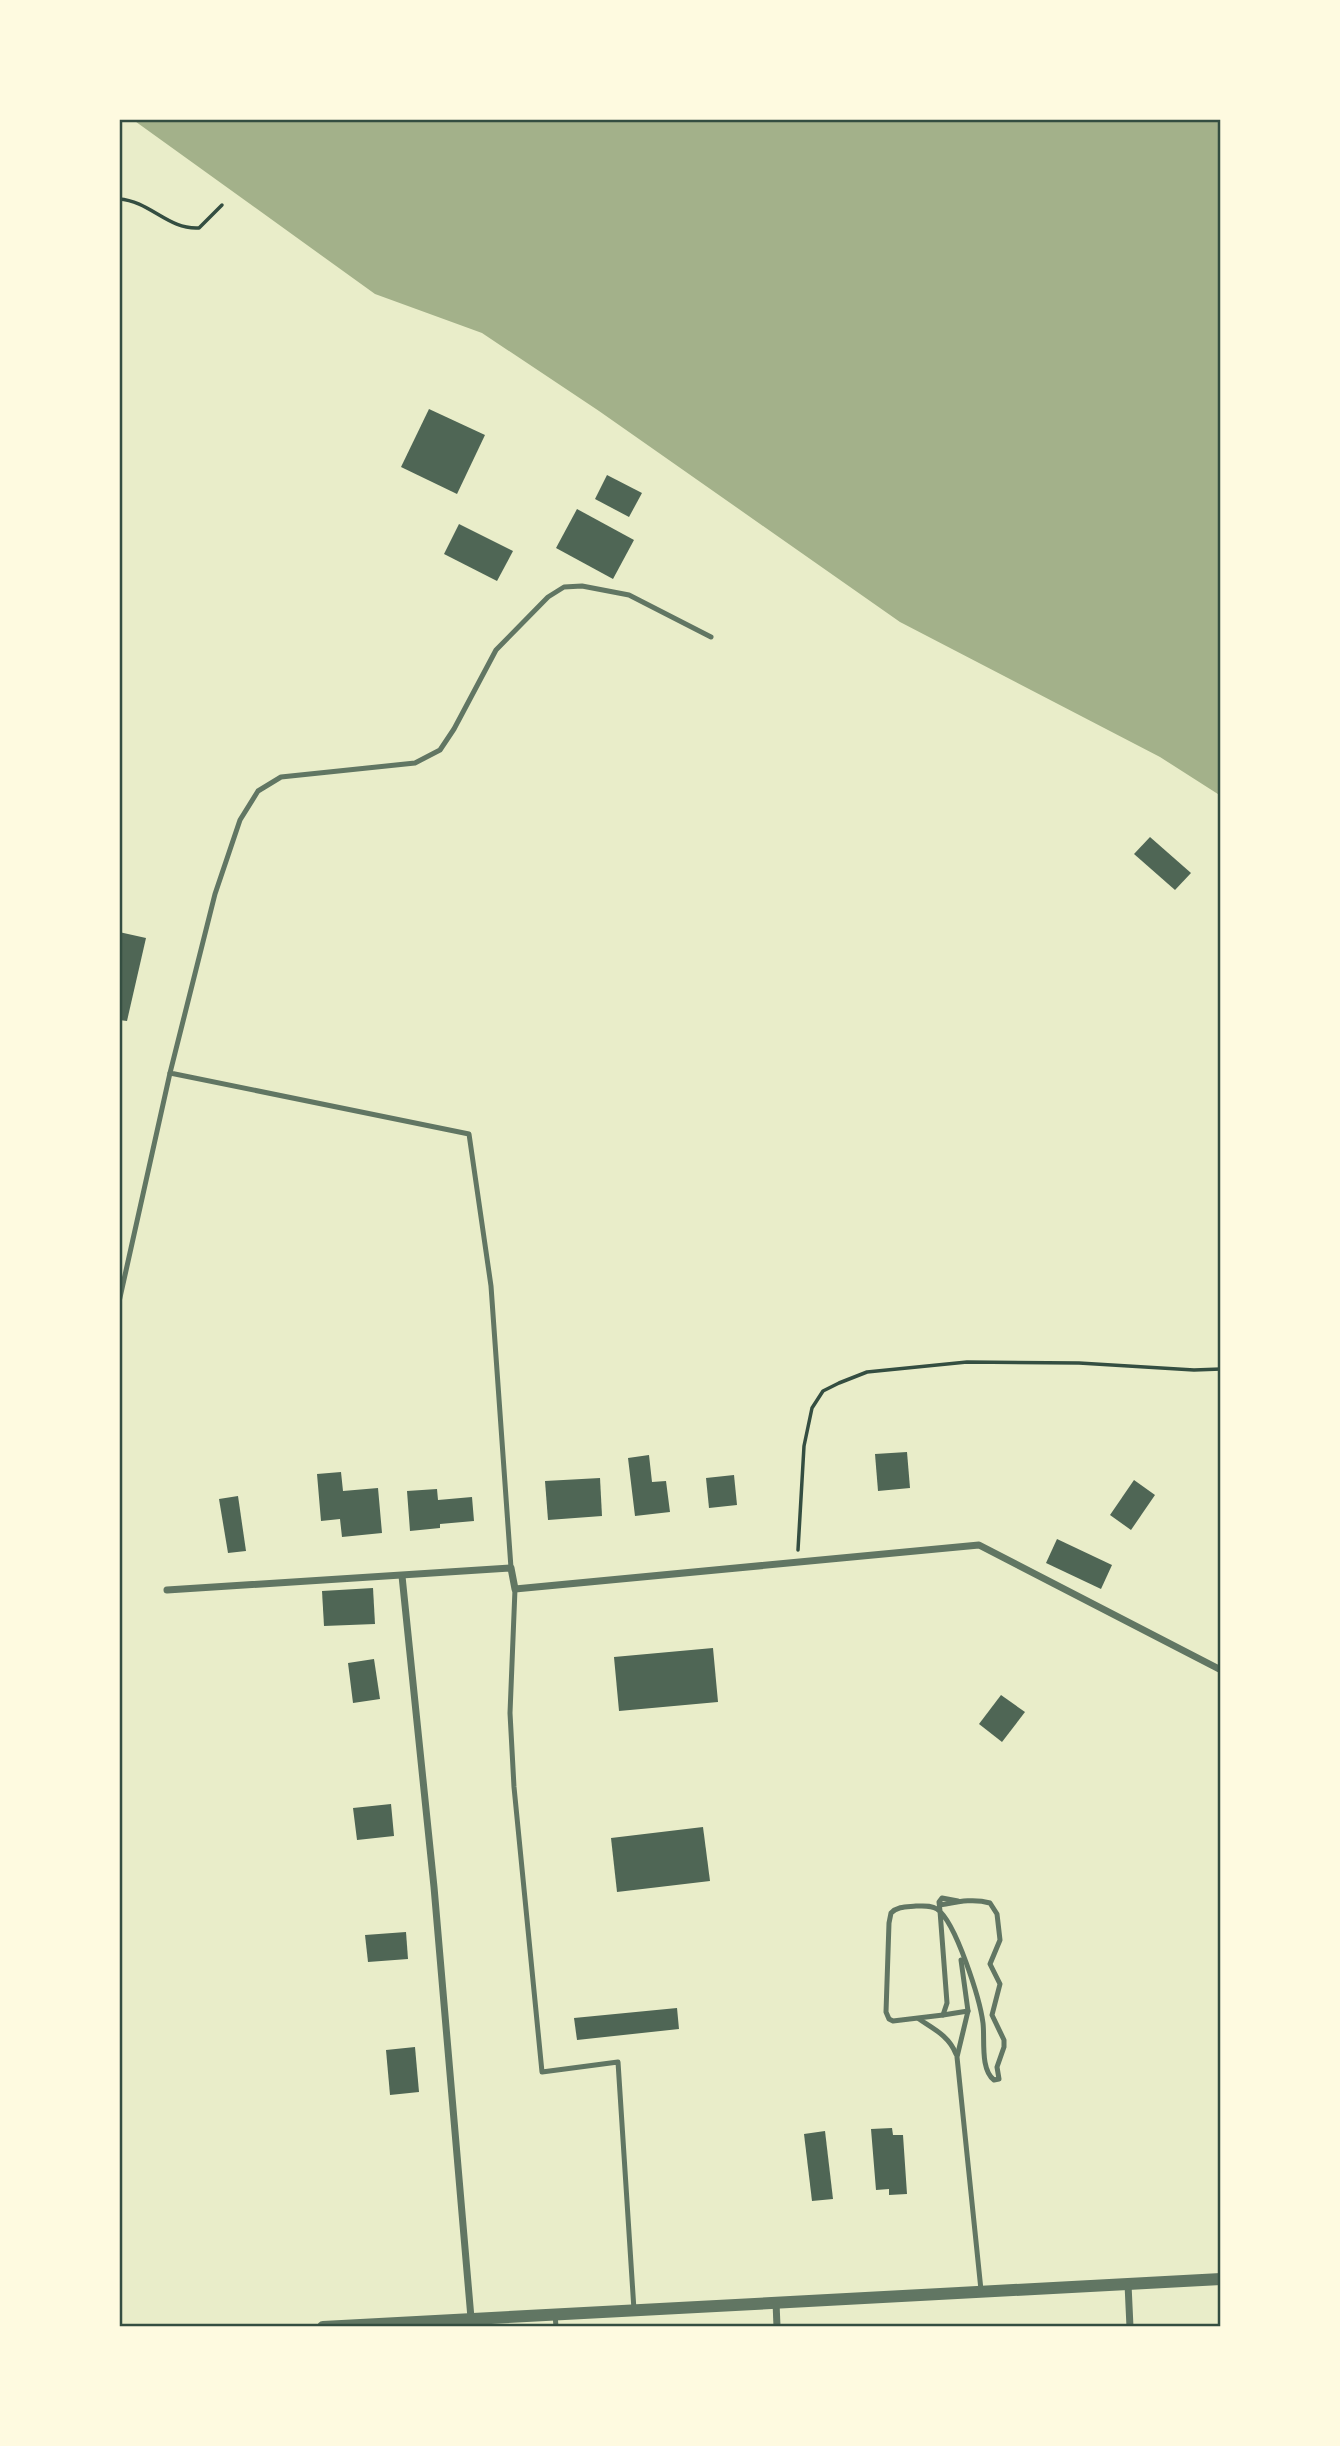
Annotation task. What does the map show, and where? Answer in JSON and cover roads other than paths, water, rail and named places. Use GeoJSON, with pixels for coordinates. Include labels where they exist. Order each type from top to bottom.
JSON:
{"type":"FeatureCollection","features":[{"type":"Feature","properties":{"kind":"street"},"geometry":{"type":"LineString","coordinates":[[167,1590],[511,1568],[514,1589],[979,1545],[1221,1670]]}},
{"type":"Feature","properties":{"kind":"street"},"geometry":{"type":"LineString","coordinates":[[402,1576],[434,1887],[471,2318]]}},
{"type":"Feature","properties":{"kind":"street"},"geometry":{"type":"LineString","coordinates":[[323,2327],[471,2318],[556,2320],[634,2310],[1221,2279]]}},
{"type":"Feature","properties":{"kind":"street"},"geometry":{"type":"LineString","coordinates":[[1128,2284],[1130,2327]]}},
{"type":"Feature","properties":{"kind":"street"},"geometry":{"type":"LineString","coordinates":[[776,2302],[777,2327]]}},
{"type":"Feature","properties":{"kind":"lane"},"geometry":{"type":"LineString","coordinates":[[119,1302],[170,1073],[215,894],[240,820],[258,791],[281,777],[415,763],[440,750],[495,650],[548,597],[564,587],[582,586],[629,595],[711,637]]}},
{"type":"Feature","properties":{"kind":"lane"},"geometry":{"type":"LineString","coordinates":[[170,1073],[469,1134],[491,1286],[511,1568]]}},
{"type":"Feature","properties":{"kind":"lane"},"geometry":{"type":"LineString","coordinates":[[514,1589],[510,1713],[514,1787],[542,2072],[618,2062],[634,2310]]}},
{"type":"Feature","properties":{"kind":"lane"},"geometry":{"type":"LineString","coordinates":[[940,1908],[950,1925],[979,2002],[987,2073],[994,2080],[999,2079],[997,2067],[1004,2040],[992,2015],[1000,1984],[990,1964],[1000,1940],[997,1914],[990,1903],[976,1900],[939,1900],[947,2003],[943,2015]]}},
{"type":"Feature","properties":{"kind":"lane"},"geometry":{"type":"LineString","coordinates":[[940,1908],[928,1906],[895,1909],[891,1913],[887,1961],[888,2016],[893,2021],[968,2011]]}},
{"type":"Feature","properties":{"kind":"lane"},"geometry":{"type":"LineString","coordinates":[[957,2057],[968,2011],[960,1952]]}},
{"type":"Feature","properties":{"kind":"lane"},"geometry":{"type":"LineString","coordinates":[[919,2019],[951,2042],[957,2057],[981,2293]]}}]}
